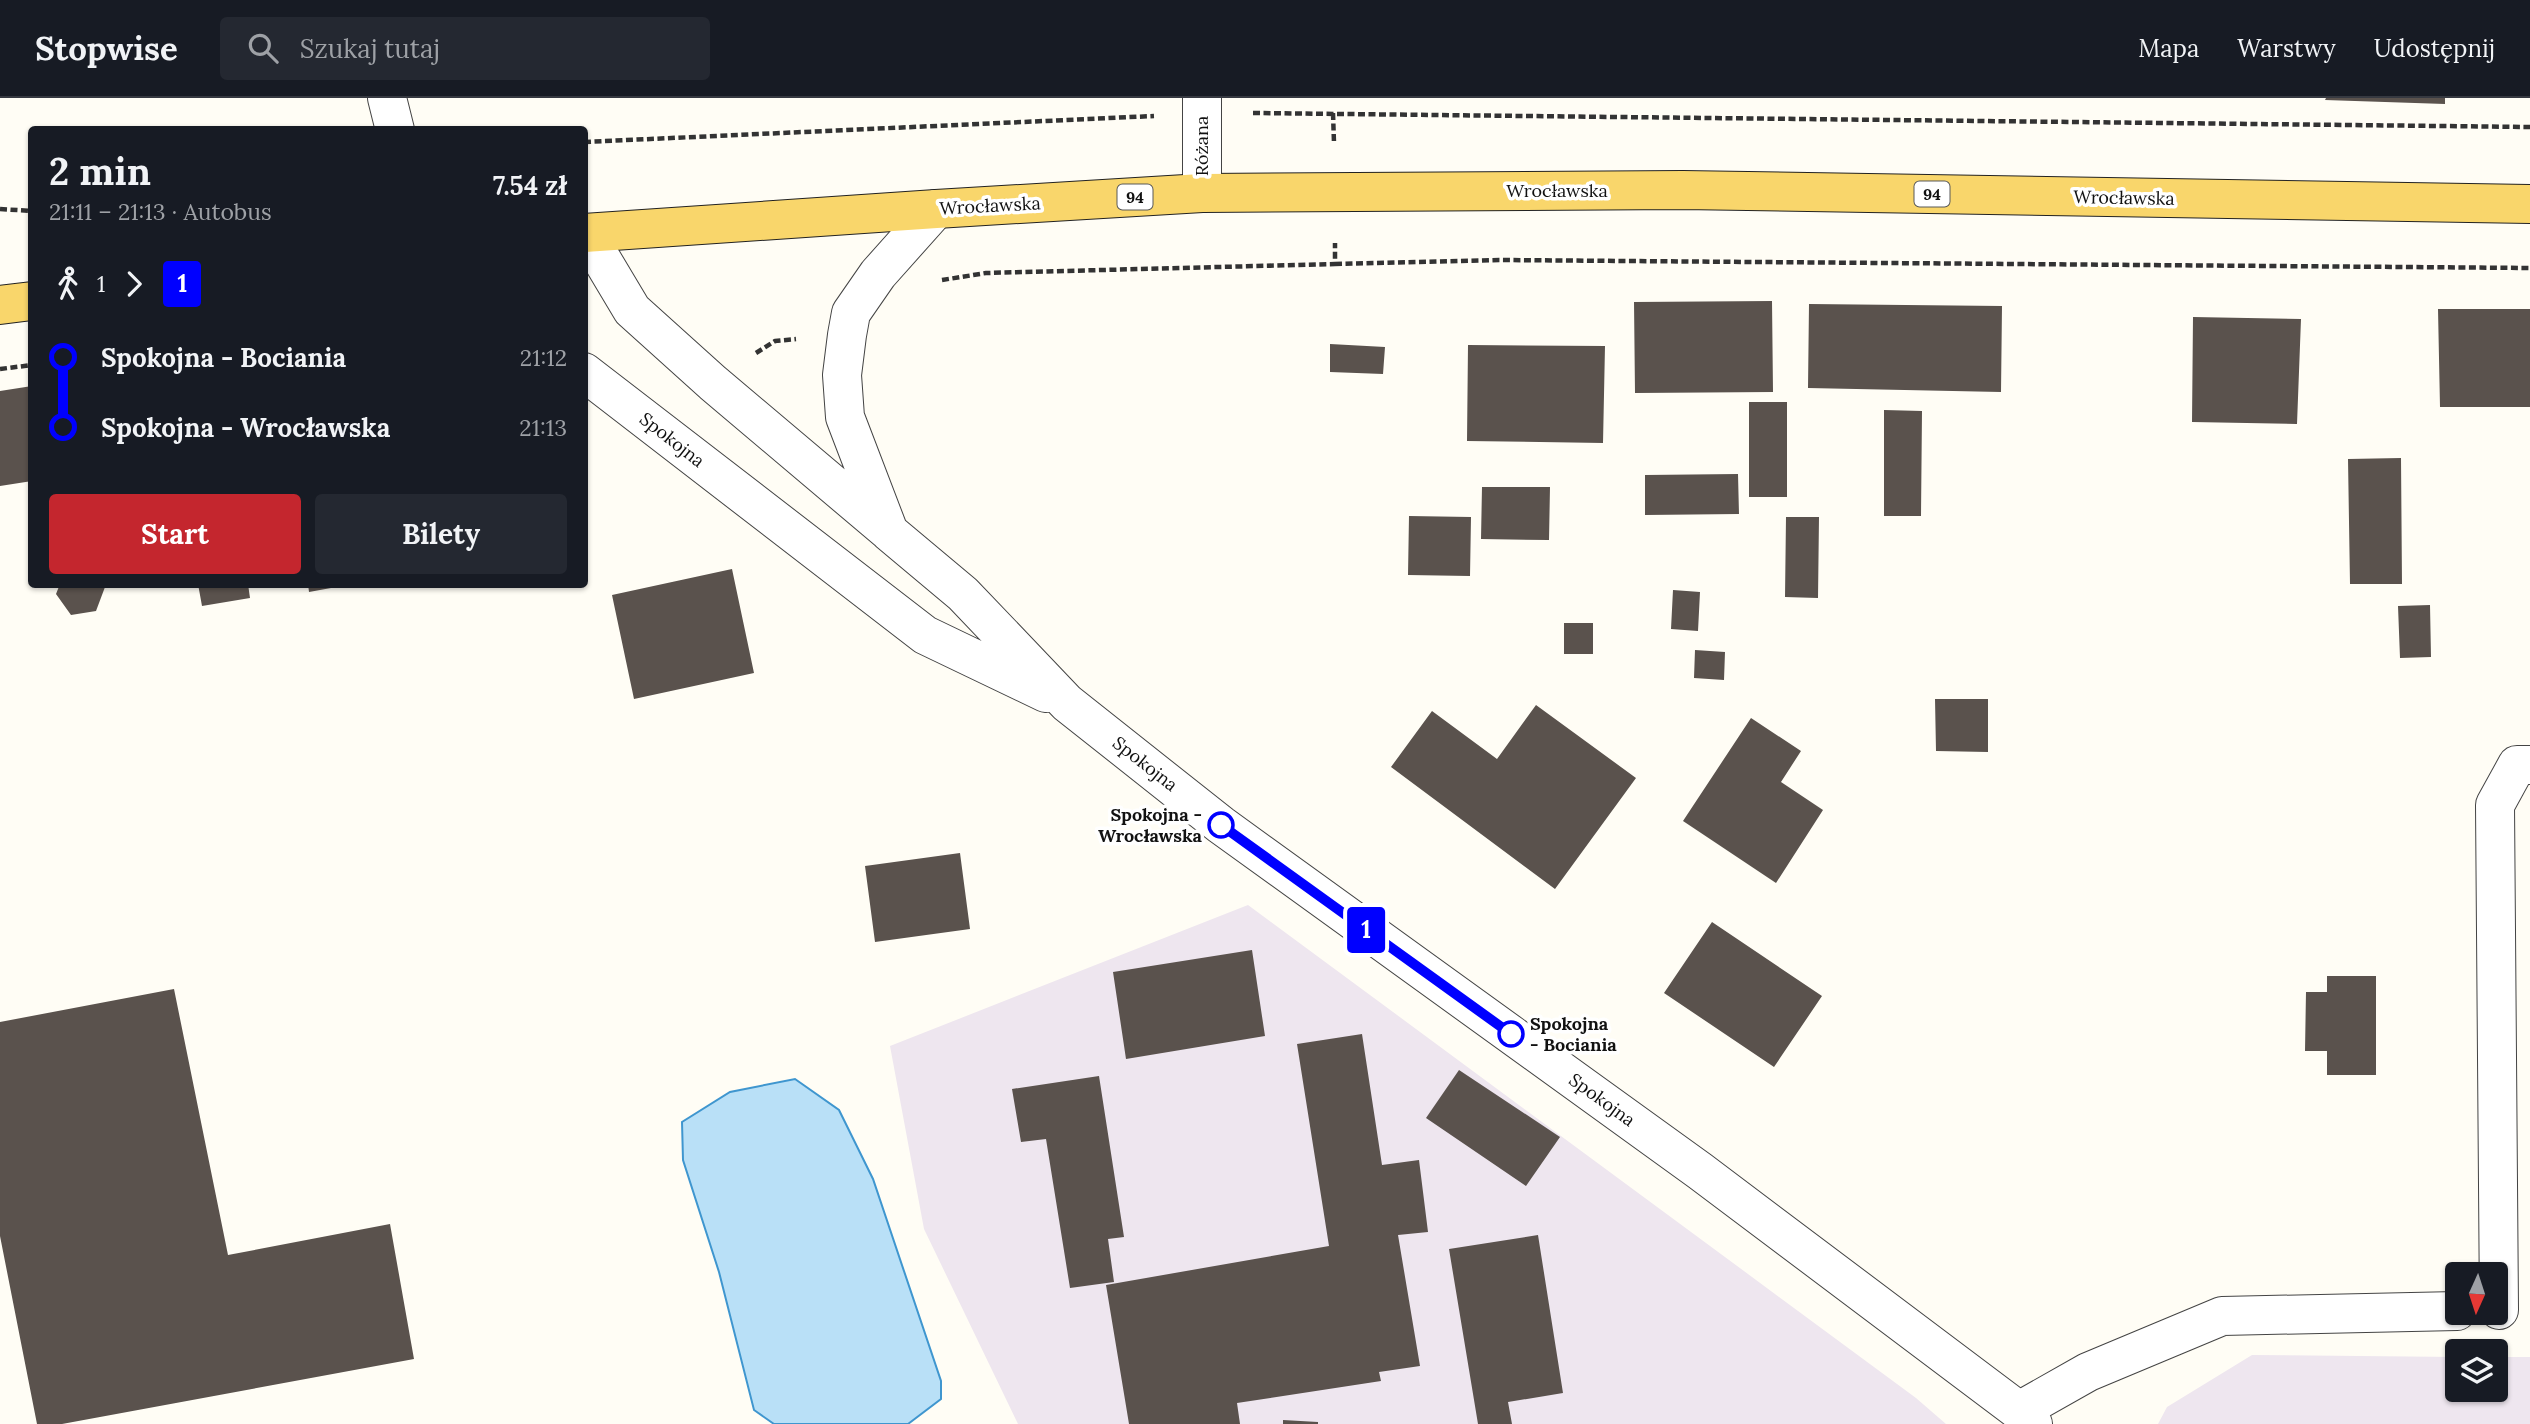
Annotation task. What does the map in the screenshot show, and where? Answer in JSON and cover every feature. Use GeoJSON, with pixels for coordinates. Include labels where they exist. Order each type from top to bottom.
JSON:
{"type":"FeatureCollection","features":[{"type":"Feature","properties":{"kind":"main road","name":"Wrocławska"},"geometry":{"type":"LineString","coordinates":[[588,234],[1202,193],[1683,190],[2530,204]]}},
{"type":"Feature","properties":{"kind":"main road"},"geometry":{"type":"LineString","coordinates":[[0,305],[28,301]]}},
{"type":"Feature","properties":{"kind":"street"},"geometry":{"type":"LineString","coordinates":[[387,98],[393,126]]}},
{"type":"Feature","properties":{"kind":"street","name":"Różana"},"geometry":{"type":"LineString","coordinates":[[1202,106],[1202,193]]}},
{"type":"Feature","properties":{"kind":"street","name":"Spokojna"},"geometry":{"type":"LineString","coordinates":[[889,532],[845,417],[842,375],[847,335],[851,313],[878,274],[936,209]]}},
{"type":"Feature","properties":{"kind":"street","name":"Spokojna"},"geometry":{"type":"LineString","coordinates":[[588,239],[632,310],[713,383],[963,594],[1067,703],[1221,825],[1700,1171],[2026,1417]]}},
{"type":"Feature","properties":{"kind":"street","name":"Spokojna"},"geometry":{"type":"LineString","coordinates":[[588,362],[626,405]]}},
{"type":"Feature","properties":{"kind":"street","name":"Spokojna"},"geometry":{"type":"LineString","coordinates":[[588,375],[925,635],[1067,703]]}},
{"type":"Feature","properties":{"kind":"street"},"geometry":{"type":"LineString","coordinates":[[2507,1262],[2495,805],[2517,765],[2530,765]]}},
{"type":"Feature","properties":{"kind":"street"},"geometry":{"type":"LineString","coordinates":[[2026,1417],[2088,1371],[2222,1316],[2445,1311]]}},
{"type":"Feature","properties":{"kind":"path"},"geometry":{"type":"LineString","coordinates":[[588,142],[1112,117],[1202,106],[1334,113],[2530,127]]}},
{"type":"Feature","properties":{"kind":"path"},"geometry":{"type":"LineString","coordinates":[[1334,113],[1335,264]]}},
{"type":"Feature","properties":{"kind":"path"},"geometry":{"type":"LineString","coordinates":[[0,209],[28,211]]}},
{"type":"Feature","properties":{"kind":"path"},"geometry":{"type":"LineString","coordinates":[[935,285],[944,278],[986,273],[1513,260],[2530,268]]}},
{"type":"Feature","properties":{"kind":"path"},"geometry":{"type":"LineString","coordinates":[[713,383],[775,341],[847,335]]}},
{"type":"Feature","properties":{"kind":"path"},"geometry":{"type":"LineString","coordinates":[[0,369],[28,366]]}},
{"type":"Feature","properties":{"kind":"shaded area"},"geometry":{"type":"Polygon","coordinates":[[[1248,905],[1916,1398],[1946,1424],[1018,1424],[924,1229],[890,1046],[1248,905]]]}},
{"type":"Feature","properties":{"kind":"shaded area"},"geometry":{"type":"Polygon","coordinates":[[[2252,1355],[2445,1357],[2445,1402],[2508,1402],[2508,1357],[2530,1357],[2530,1424],[2158,1424],[2167,1407],[2252,1355]]]}},
{"type":"Feature","properties":{"kind":"water"},"geometry":{"type":"Polygon","coordinates":[[[795,1079],[839,1110],[873,1179],[941,1381],[941,1399],[908,1424],[774,1424],[754,1410],[719,1272],[683,1160],[682,1122],[730,1092],[795,1079]]]}},
{"type":"Feature","properties":{"kind":"building"},"geometry":{"type":"Polygon","coordinates":[[[2445,98],[2445,104],[2325,100],[2445,98]]]}},
{"type":"Feature","properties":{"kind":"building"},"geometry":{"type":"Polygon","coordinates":[[[1772,301],[1773,392],[1635,393],[1634,302],[1772,301]]]}},
{"type":"Feature","properties":{"kind":"building"},"geometry":{"type":"Polygon","coordinates":[[[1809,304],[2002,306],[2001,392],[1808,388],[1809,304]]]}},
{"type":"Feature","properties":{"kind":"building"},"geometry":{"type":"Polygon","coordinates":[[[2438,309],[2530,309],[2530,407],[2440,407],[2438,309]]]}},
{"type":"Feature","properties":{"kind":"building"},"geometry":{"type":"Polygon","coordinates":[[[2193,317],[2301,319],[2297,424],[2192,422],[2193,317]]]}},
{"type":"Feature","properties":{"kind":"building"},"geometry":{"type":"Polygon","coordinates":[[[1330,344],[1385,347],[1383,374],[1330,372],[1330,344]]]}},
{"type":"Feature","properties":{"kind":"building"},"geometry":{"type":"Polygon","coordinates":[[[1468,345],[1605,346],[1603,443],[1467,441],[1468,345]]]}},
{"type":"Feature","properties":{"kind":"building"},"geometry":{"type":"Polygon","coordinates":[[[28,387],[28,482],[0,486],[0,391],[28,387]]]}},
{"type":"Feature","properties":{"kind":"building"},"geometry":{"type":"Polygon","coordinates":[[[1749,402],[1787,402],[1787,497],[1749,497],[1749,402]]]}},
{"type":"Feature","properties":{"kind":"building"},"geometry":{"type":"Polygon","coordinates":[[[1884,410],[1922,411],[1921,516],[1884,516],[1884,410]]]}},
{"type":"Feature","properties":{"kind":"building"},"geometry":{"type":"Polygon","coordinates":[[[2401,458],[2402,584],[2350,584],[2348,459],[2401,458]]]}},
{"type":"Feature","properties":{"kind":"building"},"geometry":{"type":"Polygon","coordinates":[[[1738,474],[1739,514],[1645,515],[1645,475],[1738,474]]]}},
{"type":"Feature","properties":{"kind":"building"},"geometry":{"type":"Polygon","coordinates":[[[1482,487],[1550,487],[1549,540],[1481,539],[1482,487]]]}},
{"type":"Feature","properties":{"kind":"building"},"geometry":{"type":"Polygon","coordinates":[[[1409,516],[1471,517],[1470,576],[1408,575],[1409,516]]]}},
{"type":"Feature","properties":{"kind":"building"},"geometry":{"type":"Polygon","coordinates":[[[1786,517],[1819,517],[1818,598],[1785,597],[1786,517]]]}},
{"type":"Feature","properties":{"kind":"building"},"geometry":{"type":"Polygon","coordinates":[[[732,569],[754,673],[634,699],[612,595],[732,569]]]}},
{"type":"Feature","properties":{"kind":"building"},"geometry":{"type":"Polygon","coordinates":[[[58,588],[105,588],[96,611],[71,615],[56,594],[58,588]]]}},
{"type":"Feature","properties":{"kind":"building"},"geometry":{"type":"Polygon","coordinates":[[[199,588],[249,588],[250,598],[202,606],[199,588]]]}},
{"type":"Feature","properties":{"kind":"building"},"geometry":{"type":"Polygon","coordinates":[[[308,588],[331,588],[309,592],[308,588]]]}},
{"type":"Feature","properties":{"kind":"building"},"geometry":{"type":"Polygon","coordinates":[[[1673,590],[1700,592],[1698,631],[1671,629],[1673,590]]]}},
{"type":"Feature","properties":{"kind":"building"},"geometry":{"type":"Polygon","coordinates":[[[2430,605],[2431,657],[2400,658],[2398,606],[2430,605]]]}},
{"type":"Feature","properties":{"kind":"building"},"geometry":{"type":"Polygon","coordinates":[[[1564,623],[1593,623],[1593,654],[1564,654],[1564,623]]]}},
{"type":"Feature","properties":{"kind":"building"},"geometry":{"type":"Polygon","coordinates":[[[1695,650],[1725,652],[1724,680],[1694,678],[1695,650]]]}},
{"type":"Feature","properties":{"kind":"building"},"geometry":{"type":"Polygon","coordinates":[[[1935,699],[1988,699],[1988,752],[1936,751],[1935,699]]]}},
{"type":"Feature","properties":{"kind":"building"},"geometry":{"type":"Polygon","coordinates":[[[1536,705],[1636,778],[1555,889],[1391,767],[1432,711],[1497,759],[1536,705]]]}},
{"type":"Feature","properties":{"kind":"building"},"geometry":{"type":"Polygon","coordinates":[[[1751,718],[1801,751],[1781,782],[1823,810],[1776,883],[1683,821],[1751,718]]]}},
{"type":"Feature","properties":{"kind":"building"},"geometry":{"type":"Polygon","coordinates":[[[960,853],[970,929],[875,942],[865,866],[960,853]]]}},
{"type":"Feature","properties":{"kind":"building"},"geometry":{"type":"Polygon","coordinates":[[[1712,922],[1822,996],[1774,1067],[1664,993],[1712,922]]]}},
{"type":"Feature","properties":{"kind":"building"},"geometry":{"type":"Polygon","coordinates":[[[1252,950],[1265,1036],[1126,1059],[1113,972],[1252,950]]]}},
{"type":"Feature","properties":{"kind":"building"},"geometry":{"type":"Polygon","coordinates":[[[2327,976],[2376,976],[2376,1075],[2327,1075],[2327,1051],[2305,1051],[2306,992],[2327,992],[2327,976]]]}},
{"type":"Feature","properties":{"kind":"building"},"geometry":{"type":"Polygon","coordinates":[[[174,989],[228,1255],[390,1224],[414,1359],[62,1424],[37,1424],[0,1236],[0,1022],[174,989]]]}},
{"type":"Feature","properties":{"kind":"building"},"geometry":{"type":"Polygon","coordinates":[[[1362,1034],[1382,1165],[1419,1160],[1428,1232],[1398,1235],[1420,1366],[1379,1372],[1381,1381],[1237,1403],[1240,1424],[1129,1424],[1106,1285],[1329,1246],[1297,1044],[1362,1034]]]}},
{"type":"Feature","properties":{"kind":"building"},"geometry":{"type":"Polygon","coordinates":[[[1459,1070],[1560,1137],[1526,1186],[1426,1118],[1459,1070]]]}},
{"type":"Feature","properties":{"kind":"building"},"geometry":{"type":"Polygon","coordinates":[[[1099,1076],[1124,1237],[1108,1239],[1114,1282],[1070,1288],[1046,1139],[1021,1142],[1012,1089],[1099,1076]]]}},
{"type":"Feature","properties":{"kind":"building"},"geometry":{"type":"Polygon","coordinates":[[[1538,1235],[1563,1393],[1508,1402],[1512,1424],[1478,1424],[1449,1249],[1538,1235]]]}},
{"type":"Feature","properties":{"kind":"building"},"geometry":{"type":"Polygon","coordinates":[[[1283,1420],[1318,1422],[1318,1424],[1283,1424],[1283,1420]]]}},
{"type":"Feature","properties":{"kind":"bus line","name":"1"},"geometry":{"type":"LineString","coordinates":[[1221,825],[1511,1034]]}},
{"type":"Feature","properties":{"kind":"place","name":"Spokojna - Wrocławska"},"geometry":{"type":"Point","coordinates":[1221,825]}},
{"type":"Feature","properties":{"kind":"place","name":"Spokojna - Bociania"},"geometry":{"type":"Point","coordinates":[1511,1034]}}]}
